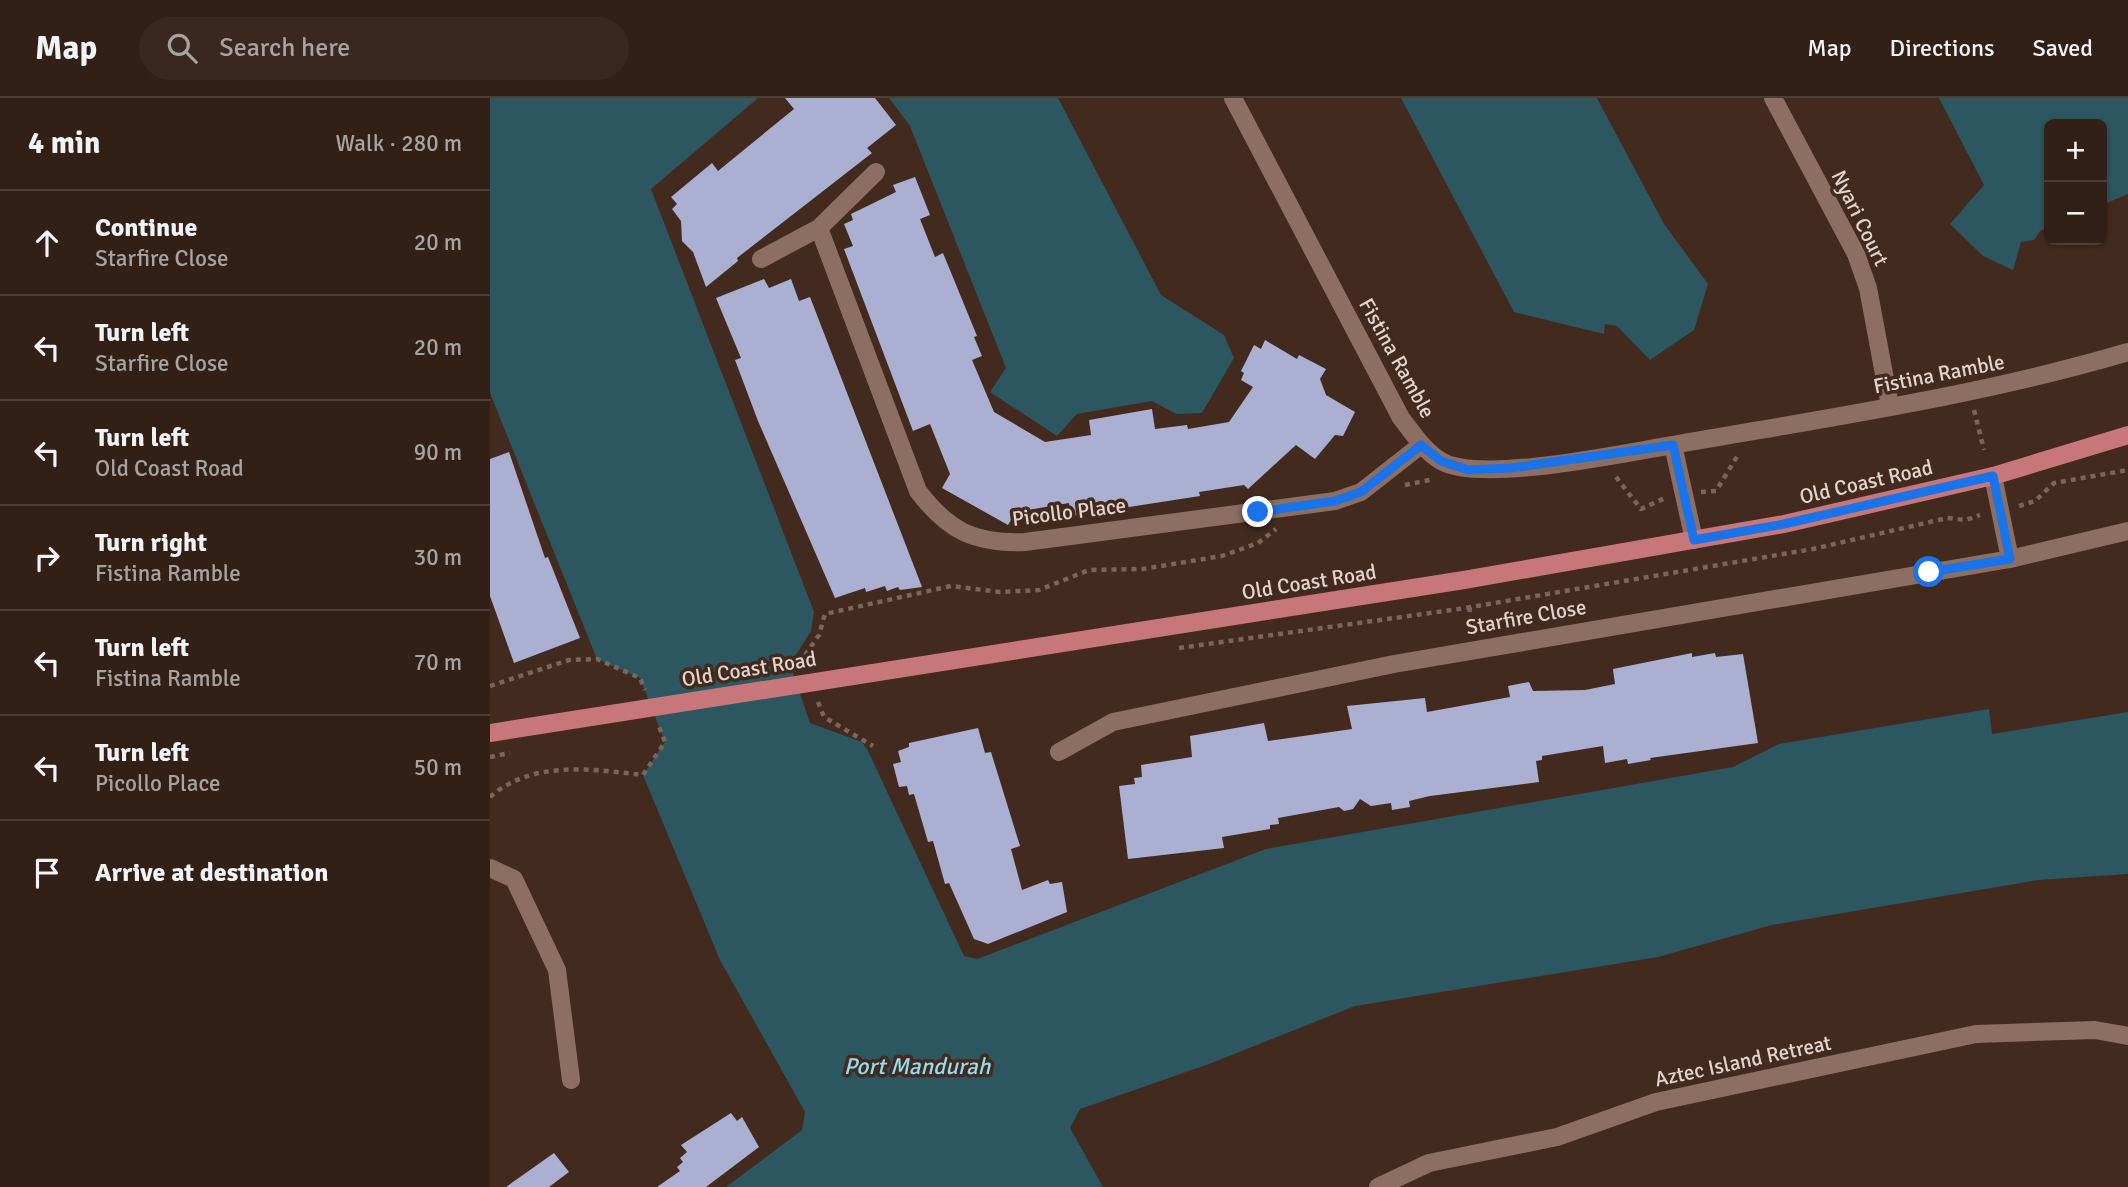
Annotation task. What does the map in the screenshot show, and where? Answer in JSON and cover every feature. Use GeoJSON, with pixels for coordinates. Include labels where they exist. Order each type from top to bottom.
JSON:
{"type":"FeatureCollection","features":[{"type":"Feature","properties":{"kind":"main road","name":"Old Coast Road"},"geometry":{"type":"LineString","coordinates":[[490,733],[1314,604],[1784,524],[1993,476],[2128,435]]}},
{"type":"Feature","properties":{"kind":"street","name":"Fistina Ramble"},"geometry":{"type":"LineString","coordinates":[[1233,98],[1401,418],[1421,445],[1441,461],[1468,470],[1511,468],[1673,445],[2048,376],[2128,352]]}},
{"type":"Feature","properties":{"kind":"street","name":"Nyari Court"},"geometry":{"type":"LineString","coordinates":[[1773,98],[1856,254],[1868,288],[1890,406]]}},
{"type":"Feature","properties":{"kind":"street"},"geometry":{"type":"LineString","coordinates":[[761,259],[819,228],[876,172]]}},
{"type":"Feature","properties":{"kind":"street","name":"Picollo Place"},"geometry":{"type":"LineString","coordinates":[[819,228],[918,491],[935,514],[970,537],[998,543],[1025,542],[1335,501],[1361,492],[1421,445]]}},
{"type":"Feature","properties":{"kind":"street"},"geometry":{"type":"LineString","coordinates":[[1673,445],[1694,540]]}},
{"type":"Feature","properties":{"kind":"street"},"geometry":{"type":"LineString","coordinates":[[1993,476],[2010,559]]}},
{"type":"Feature","properties":{"kind":"street","name":"Starfire Close"},"geometry":{"type":"LineString","coordinates":[[1059,751],[1113,722],[1394,664],[2010,559],[2128,531]]}},
{"type":"Feature","properties":{"kind":"street"},"geometry":{"type":"LineString","coordinates":[[490,868],[514,879],[556,971],[571,1080]]}},
{"type":"Feature","properties":{"kind":"street","name":"Aztec Island Retreat"},"geometry":{"type":"LineString","coordinates":[[1378,1187],[1429,1163],[1557,1137],[1656,1102],[1976,1034],[2095,1030],[2128,1036]]}},
{"type":"Feature","properties":{"kind":"path"},"geometry":{"type":"LineString","coordinates":[[1974,409],[1984,450]]}},
{"type":"Feature","properties":{"kind":"path"},"geometry":{"type":"LineString","coordinates":[[1697,493],[1716,491],[1732,461],[1746,448]]}},
{"type":"Feature","properties":{"kind":"path"},"geometry":{"type":"LineString","coordinates":[[1608,476],[1617,477],[1641,509],[1673,497]]}},
{"type":"Feature","properties":{"kind":"path"},"geometry":{"type":"LineString","coordinates":[[1398,488],[1433,479],[1443,480]]}},
{"type":"Feature","properties":{"kind":"path"},"geometry":{"type":"LineString","coordinates":[[807,670],[803,658],[818,635],[825,614],[951,586],[1000,592],[1040,590],[1089,570],[1143,569],[1222,556],[1258,543],[1281,525]]}},
{"type":"Feature","properties":{"kind":"path"},"geometry":{"type":"LineString","coordinates":[[815,693],[824,716],[873,746]]}},
{"type":"Feature","properties":{"kind":"water","name":"Port Mandurah"},"geometry":{"type":"Polygon","coordinates":[[[490,98],[758,98],[651,189],[814,612],[811,631],[790,664],[810,723],[862,742],[868,751],[964,956],[977,959],[1266,849],[1733,767],[1779,744],[1989,709],[1992,734],[2128,712],[2128,874],[2038,880],[1772,925],[1658,957],[1355,1006],[1209,1064],[1080,1109],[1070,1128],[1103,1187],[726,1187],[802,1130],[805,1112],[720,960],[643,775],[665,742],[640,678],[597,659],[490,393],[490,98]]]}},
{"type":"Feature","properties":{"kind":"water"},"geometry":{"type":"Polygon","coordinates":[[[889,98],[1058,98],[1161,295],[1224,335],[1234,358],[1202,413],[1176,414],[1152,401],[1077,414],[1057,436],[990,392],[1006,368],[910,126],[889,98]]]}},
{"type":"Feature","properties":{"kind":"water"},"geometry":{"type":"Polygon","coordinates":[[[1401,98],[1597,98],[1664,224],[1708,284],[1694,330],[1650,360],[1617,326],[1605,324],[1604,334],[1514,312],[1401,98]]]}},
{"type":"Feature","properties":{"kind":"water"},"geometry":{"type":"Polygon","coordinates":[[[1939,98],[2128,98],[2128,194],[2107,203],[2107,119],[2044,119],[2044,229],[2034,240],[2021,242],[2013,270],[1983,256],[1950,224],[1984,185],[1939,98]]]}},
{"type":"Feature","properties":{"kind":"building"},"geometry":{"type":"Polygon","coordinates":[[[785,98],[875,98],[896,125],[867,148],[872,153],[737,258],[738,261],[706,287],[693,252],[682,241],[681,221],[672,209],[677,204],[671,197],[712,163],[718,171],[794,109],[785,98]]]}},
{"type":"Feature","properties":{"kind":"building"},"geometry":{"type":"Polygon","coordinates":[[[915,177],[930,215],[920,219],[935,257],[943,253],[977,336],[974,337],[982,356],[972,360],[994,412],[1045,442],[1091,435],[1089,420],[1152,409],[1155,429],[1187,425],[1188,429],[1229,422],[1253,387],[1241,380],[1244,373],[1241,371],[1254,345],[1261,349],[1265,340],[1297,359],[1299,355],[1326,369],[1320,379],[1326,395],[1355,412],[1343,436],[1335,435],[1315,459],[1296,445],[1248,489],[1244,485],[1199,492],[1200,496],[1071,516],[1069,503],[1016,512],[1008,525],[942,488],[950,474],[930,424],[913,431],[844,249],[853,246],[844,224],[853,220],[851,214],[896,192],[893,185],[915,177]]]}},
{"type":"Feature","properties":{"kind":"building"},"geometry":{"type":"Polygon","coordinates":[[[764,279],[769,288],[791,279],[799,301],[810,297],[922,587],[900,590],[898,587],[887,591],[885,586],[866,592],[865,588],[835,598],[758,421],[735,360],[741,358],[716,298],[764,279]]]}},
{"type":"Feature","properties":{"kind":"building"},"geometry":{"type":"Polygon","coordinates":[[[509,452],[545,558],[548,557],[580,638],[514,663],[490,596],[490,459],[509,452]]]}},
{"type":"Feature","properties":{"kind":"building"},"geometry":{"type":"Polygon","coordinates":[[[1692,653],[1692,657],[1715,653],[1716,657],[1743,654],[1758,743],[1650,758],[1651,760],[1628,764],[1627,759],[1605,763],[1603,746],[1542,756],[1542,760],[1536,761],[1539,782],[1430,796],[1409,801],[1410,807],[1392,810],[1391,803],[1371,806],[1360,799],[1353,809],[1344,811],[1339,807],[1278,818],[1279,824],[1270,825],[1270,829],[1222,837],[1224,848],[1128,859],[1119,786],[1135,784],[1134,778],[1142,777],[1141,765],[1192,757],[1190,736],[1264,723],[1268,741],[1352,729],[1347,706],[1425,698],[1427,712],[1510,697],[1508,686],[1529,682],[1533,691],[1585,690],[1615,684],[1613,669],[1692,653]]]}},
{"type":"Feature","properties":{"kind":"building"},"geometry":{"type":"Polygon","coordinates":[[[978,728],[985,753],[991,752],[1020,846],[1011,849],[1022,890],[1048,880],[1050,884],[1062,882],[1067,912],[988,944],[974,939],[949,883],[945,884],[933,841],[928,842],[914,794],[909,795],[907,786],[899,787],[893,764],[901,762],[898,751],[909,747],[909,743],[978,728]]]}},
{"type":"Feature","properties":{"kind":"building"},"geometry":{"type":"Polygon","coordinates":[[[731,1113],[737,1121],[742,1117],[759,1147],[706,1187],[657,1187],[680,1171],[677,1167],[683,1162],[680,1158],[687,1152],[681,1145],[731,1113]]]}},
{"type":"Feature","properties":{"kind":"building"},"geometry":{"type":"Polygon","coordinates":[[[554,1153],[569,1172],[549,1187],[506,1187],[554,1153]]]}},
{"type":"Feature","properties":{"kind":"route"},"geometry":{"type":"LineString","coordinates":[[1258,512],[1335,501],[1361,492],[1421,445],[1441,461],[1468,470],[1511,468],[1673,445],[1694,540],[1784,524],[1993,476],[2010,559],[1929,572]]}}]}
